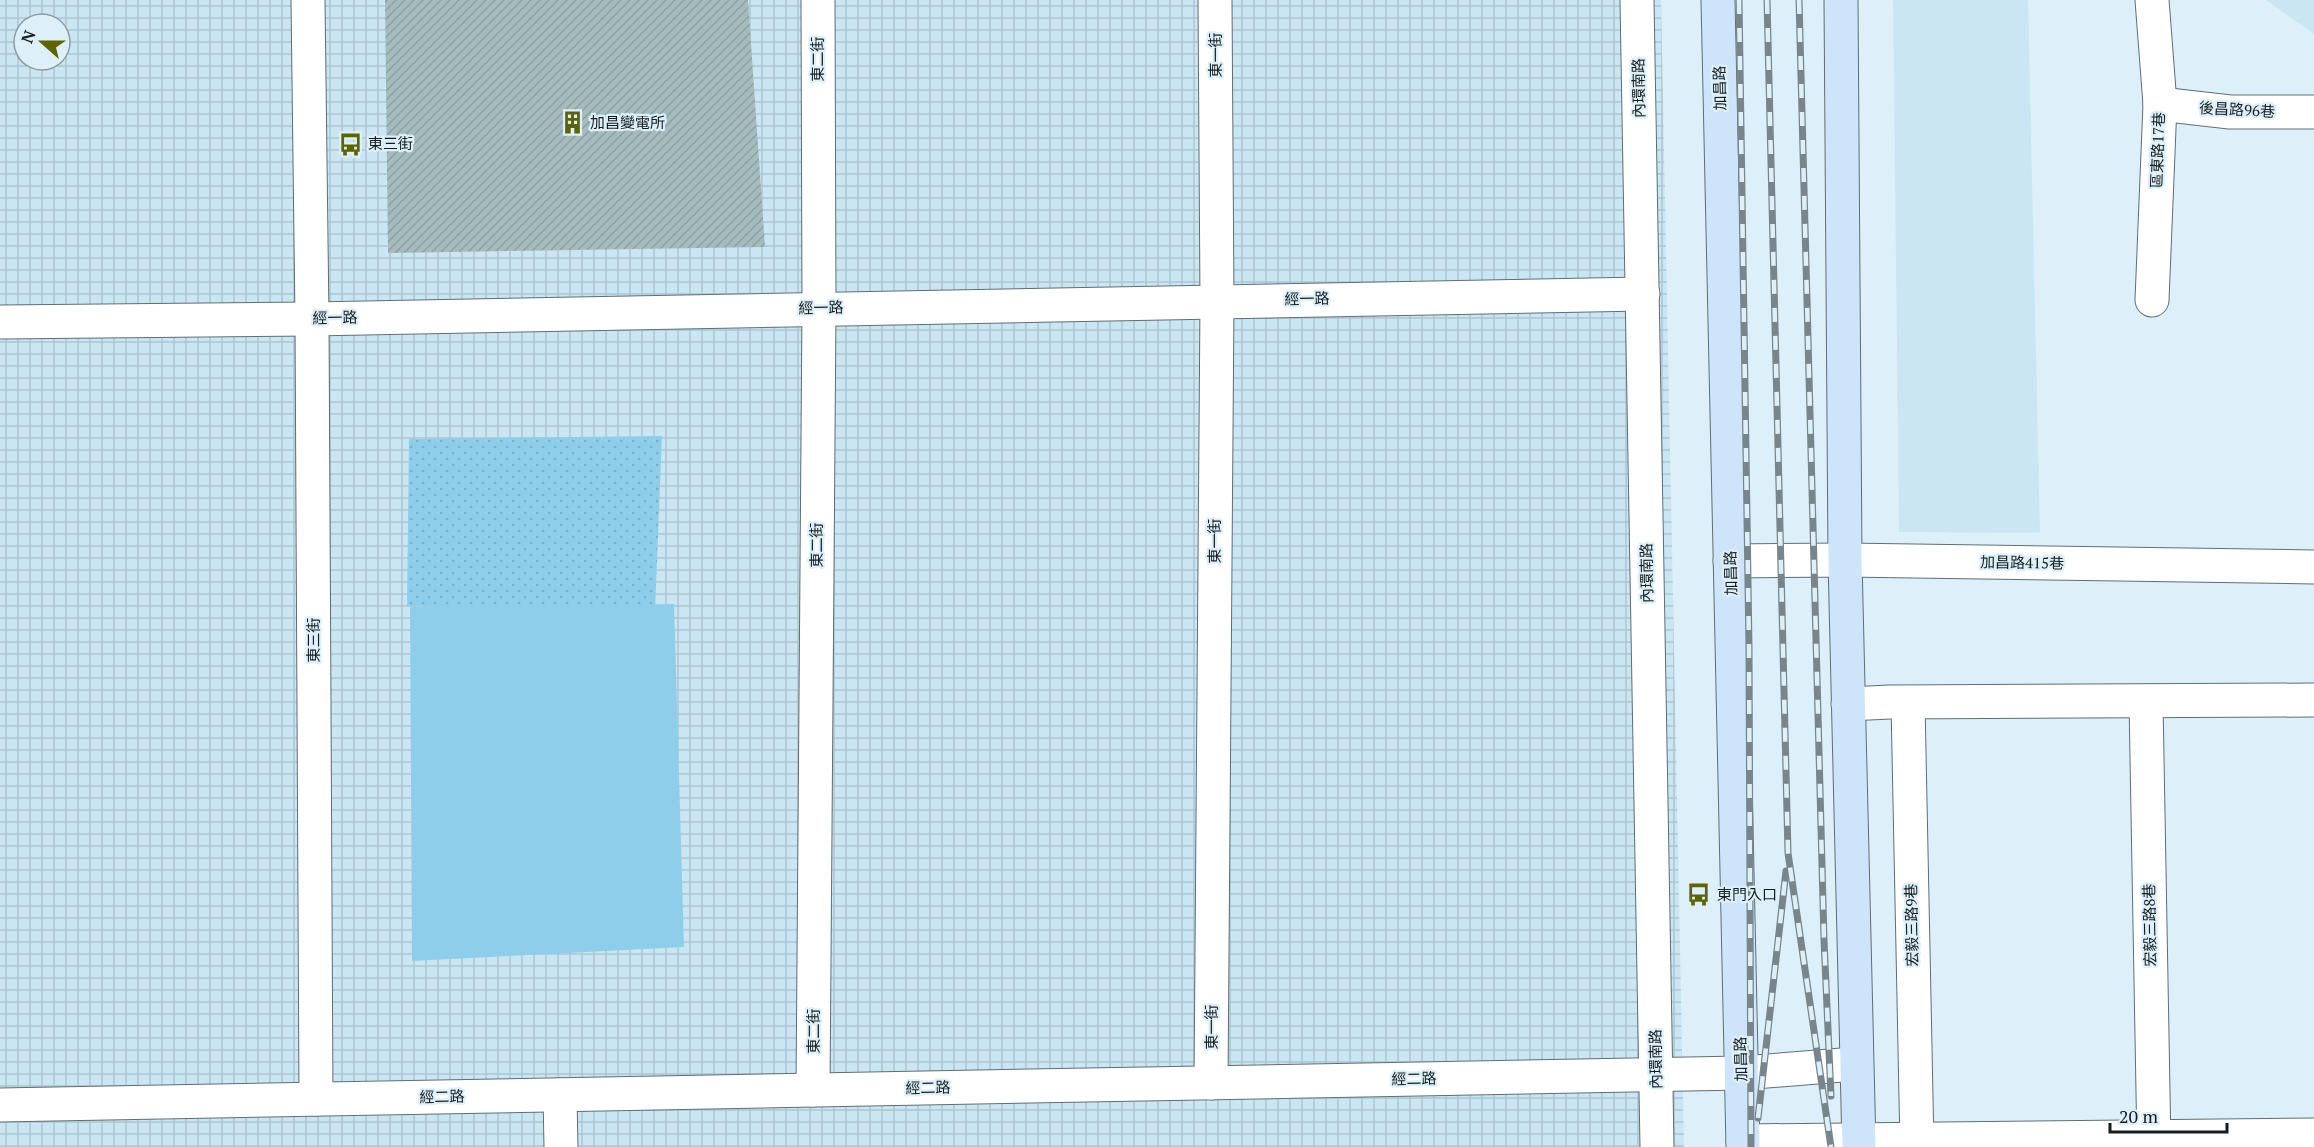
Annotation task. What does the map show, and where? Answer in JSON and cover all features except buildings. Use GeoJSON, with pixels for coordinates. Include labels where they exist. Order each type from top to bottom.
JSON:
{"type":"FeatureCollection","features":[{"type":"Feature","properties":{"kind":"street","name":"東三街"},"geometry":{"type":"LineString","coordinates":[[308,0],[316,1099]]}},
{"type":"Feature","properties":{"kind":"street","name":"東二街"},"geometry":{"type":"LineString","coordinates":[[813,1090],[819,308],[818,0]]}},
{"type":"Feature","properties":{"kind":"street","name":"東一街"},"geometry":{"type":"LineString","coordinates":[[1212,1083],[1217,301],[1215,0]]}},
{"type":"Feature","properties":{"kind":"street","name":"內環南路"},"geometry":{"type":"LineString","coordinates":[[1637,0],[1657,1147]]}},
{"type":"Feature","properties":{"kind":"street","name":"加昌路"},"geometry":{"type":"LineString","coordinates":[[1718,0],[1743,1144]]}},
{"type":"Feature","properties":{"kind":"street"},"geometry":{"type":"LineString","coordinates":[[1841,0],[1845,560],[1859,1143]]}},
{"type":"Feature","properties":{"kind":"street","name":"區東路17巷"},"geometry":{"type":"LineString","coordinates":[[2152,0],[2160,104],[2152,300]]}},
{"type":"Feature","properties":{"kind":"street","name":"後昌路96巷"},"geometry":{"type":"LineString","coordinates":[[2160,104],[2230,112],[2314,112]]}},
{"type":"Feature","properties":{"kind":"street","name":"經一路"},"geometry":{"type":"LineString","coordinates":[[0,322],[312,319],[1643,294]]}},
{"type":"Feature","properties":{"kind":"street","name":"加昌路415巷"},"geometry":{"type":"LineString","coordinates":[[1730,561],[1845,560],[2314,567]]}},
{"type":"Feature","properties":{"kind":"street"},"geometry":{"type":"LineString","coordinates":[[1848,704],[2314,700]]}},
{"type":"Feature","properties":{"kind":"street","name":"宏毅三路8巷"},"geometry":{"type":"LineString","coordinates":[[2146,702],[2154,1142]]}},
{"type":"Feature","properties":{"kind":"street","name":"宏毅三路9巷"},"geometry":{"type":"LineString","coordinates":[[1908,703],[1916,1143]]}},
{"type":"Feature","properties":{"kind":"street","name":"經二路"},"geometry":{"type":"LineString","coordinates":[[0,1105],[1656,1075],[1742,1073],[1856,1064]]}},
{"type":"Feature","properties":{"kind":"street"},"geometry":{"type":"LineString","coordinates":[[560,1095],[561,1147]]}},
{"type":"Feature","properties":{"kind":"street"},"geometry":{"type":"LineString","coordinates":[[1743,1144],[2154,1142],[2314,1135]]}},
{"type":"Feature","properties":{"kind":"shaded area"},"geometry":{"type":"Polygon","coordinates":[[[0,0],[1661,0],[1684,1147],[0,1147],[0,0]]]}},
{"type":"Feature","properties":{"kind":"shaded area"},"geometry":{"type":"Polygon","coordinates":[[[1893,0],[2028,0],[2040,533],[1899,532],[1893,0]]]}},
{"type":"Feature","properties":{"kind":"shaded area"},"geometry":{"type":"Polygon","coordinates":[[[2266,0],[2314,0],[2314,34],[2266,0]]]}},
{"type":"Feature","properties":{"kind":"shaded area"},"geometry":{"type":"Polygon","coordinates":[[[662,436],[655,610],[407,606],[409,439],[662,436]]]}},
{"type":"Feature","properties":{"kind":"shaded area"},"geometry":{"type":"Polygon","coordinates":[[[674,604],[684,947],[412,961],[410,607],[674,604]]]}},
{"type":"Feature","properties":{"kind":"railway"},"geometry":{"type":"LineString","coordinates":[[1739,0],[1749,647],[1751,1147]]}},
{"type":"Feature","properties":{"kind":"railway"},"geometry":{"type":"LineString","coordinates":[[1767,0],[1788,853],[1831,1147]]}},
{"type":"Feature","properties":{"kind":"railway"},"geometry":{"type":"LineString","coordinates":[[1799,0],[1824,940],[1831,1096]]}},
{"type":"Feature","properties":{"kind":"railway"},"geometry":{"type":"LineString","coordinates":[[1758,1118],[1786,871]]}},
{"type":"Feature","properties":{"kind":"place","name":"加昌變電所"},"geometry":{"type":"Point","coordinates":[572,123]}},
{"type":"Feature","properties":{"kind":"place","name":"東三街"},"geometry":{"type":"Point","coordinates":[350,144]}},
{"type":"Feature","properties":{"kind":"place","name":"東門入口"},"geometry":{"type":"Point","coordinates":[1699,895]}}]}
